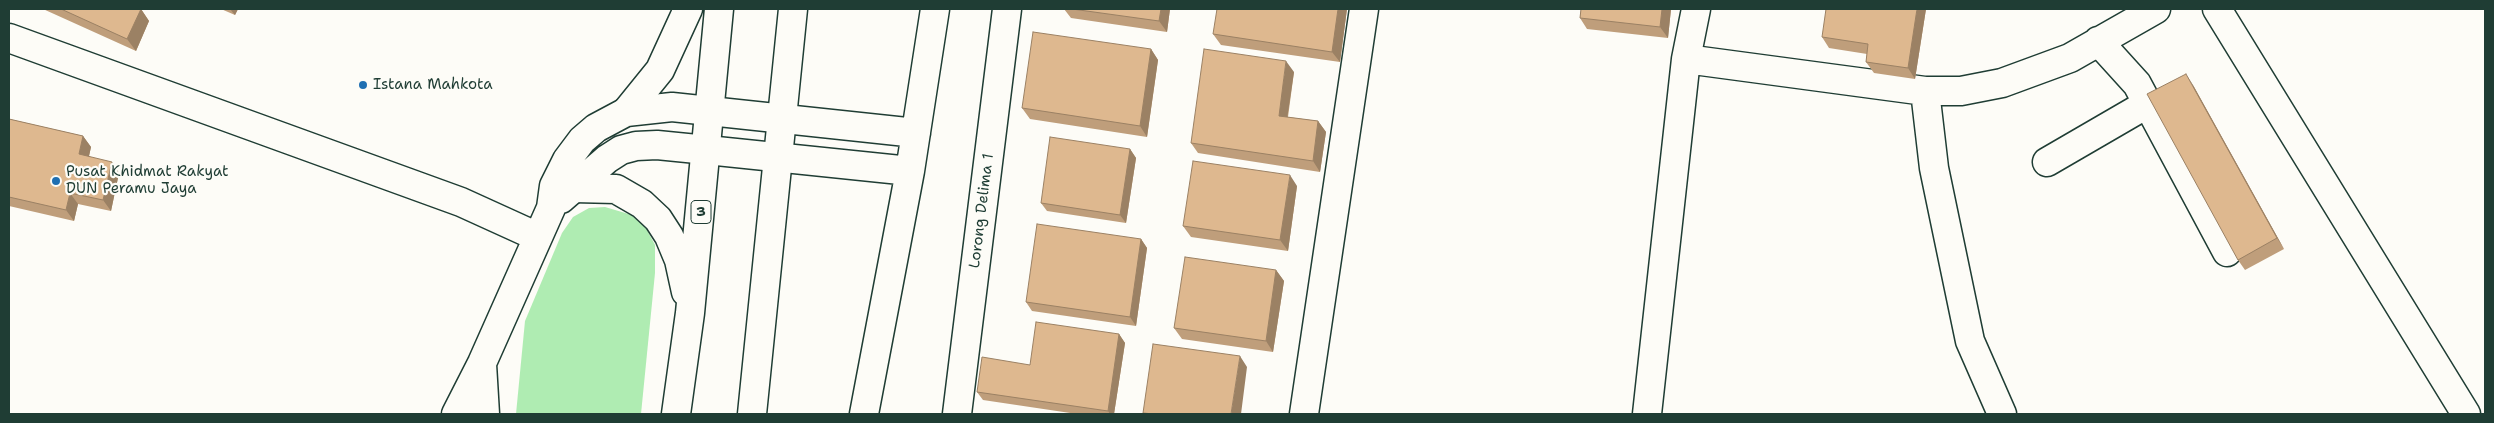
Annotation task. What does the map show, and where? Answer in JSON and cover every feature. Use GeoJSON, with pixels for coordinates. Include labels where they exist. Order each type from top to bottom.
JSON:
{"type":"FeatureCollection","features":[{"type":"Feature","properties":{"kind":"main road"},"geometry":{"type":"LineString","coordinates":[[626,112],[660,70],[688,9]]}},
{"type":"Feature","properties":{"kind":"main road","name":"3"},"geometry":{"type":"LineString","coordinates":[[676,414],[690,313],[711,110],[719,9]]}},
{"type":"Feature","properties":{"kind":"main road"},"geometry":{"type":"LineString","coordinates":[[752,414],[793,9]]}},
{"type":"Feature","properties":{"kind":"main road"},"geometry":{"type":"LineString","coordinates":[[864,414],[910,172],[935,9]]}},
{"type":"Feature","properties":{"kind":"main road","name":"Lorong Delima 1"},"geometry":{"type":"LineString","coordinates":[[957,414],[1007,9]]}},
{"type":"Feature","properties":{"kind":"main road"},"geometry":{"type":"LineString","coordinates":[[1304,414],[1364,9]]}},
{"type":"Feature","properties":{"kind":"main road"},"geometry":{"type":"LineString","coordinates":[[1647,414],[1686,59],[1696,9]]}},
{"type":"Feature","properties":{"kind":"main road"},"geometry":{"type":"LineString","coordinates":[[1686,59],[1925,91],[1962,91],[2002,83],[2070,58],[2156,9]]}},
{"type":"Feature","properties":{"kind":"main road"},"geometry":{"type":"LineString","coordinates":[[2217,9],[2466,414]]}},
{"type":"Feature","properties":{"kind":"main road"},"geometry":{"type":"LineString","coordinates":[[9,38],[461,202],[538,238]]}},
{"type":"Feature","properties":{"kind":"main road"},"geometry":{"type":"LineString","coordinates":[[2098,42],[2137,84],[2227,252]]}},
{"type":"Feature","properties":{"kind":"main road"},"geometry":{"type":"LineString","coordinates":[[1925,91],[1934,168],[1970,341],[2002,414]]}},
{"type":"Feature","properties":{"kind":"main road"},"geometry":{"type":"LineString","coordinates":[[2047,162],[2147,104]]}},
{"type":"Feature","properties":{"kind":"main road"},"geometry":{"type":"LineString","coordinates":[[456,414],[482,363],[551,208],[554,186],[572,153],[596,128],[626,112],[672,107],[916,133]]}},
{"type":"Feature","properties":{"kind":"main road"},"geometry":{"type":"LineString","coordinates":[[551,208],[607,159],[621,150],[636,146],[657,145],[910,172]]}},
{"type":"Feature","properties":{"kind":"main road"},"geometry":{"type":"LineString","coordinates":[[574,188],[599,188],[626,193],[642,204],[658,219],[669,236],[679,260],[690,313]]}},
{"type":"Feature","properties":{"kind":"main road"},"geometry":{"type":"LineString","coordinates":[[482,363],[484,414]]}},
{"type":"Feature","properties":{"kind":"green space"},"geometry":{"type":"Polygon","coordinates":[[[605,207],[632,215],[646,228],[655,245],[655,273],[641,414],[516,414],[525,321],[562,233],[573,217],[589,208],[605,207]]]}},
{"type":"Feature","properties":{"kind":"building"},"geometry":{"type":"Polygon","coordinates":[[[61,9],[141,9],[127,39],[61,9]]]}},
{"type":"Feature","properties":{"kind":"building"},"geometry":{"type":"Polygon","coordinates":[[[1072,9],[1161,9],[1159,21],[1072,9]]]}},
{"type":"Feature","properties":{"kind":"building"},"geometry":{"type":"Polygon","coordinates":[[[1217,9],[1338,9],[1332,52],[1213,34],[1217,9]]]}},
{"type":"Feature","properties":{"kind":"building"},"geometry":{"type":"Polygon","coordinates":[[[1581,9],[1662,9],[1660,27],[1580,18],[1581,9]]]}},
{"type":"Feature","properties":{"kind":"building"},"geometry":{"type":"Polygon","coordinates":[[[1826,9],[1917,9],[1908,68],[1866,62],[1868,44],[1822,37],[1826,9]]]}},
{"type":"Feature","properties":{"kind":"building"},"geometry":{"type":"Polygon","coordinates":[[[1033,32],[1151,49],[1140,126],[1022,108],[1033,32]]]}},
{"type":"Feature","properties":{"kind":"building"},"geometry":{"type":"Polygon","coordinates":[[[1204,49],[1286,61],[1279,116],[1318,121],[1313,161],[1191,143],[1204,49]]]}},
{"type":"Feature","properties":{"kind":"building"},"geometry":{"type":"Polygon","coordinates":[[[2186,74],[2277,238],[2238,260],[2147,94],[2186,74]]]}},
{"type":"Feature","properties":{"kind":"building"},"geometry":{"type":"Polygon","coordinates":[[[9,119],[83,136],[79,154],[112,162],[103,200],[70,193],[66,210],[9,197],[9,119]]]}},
{"type":"Feature","properties":{"kind":"building"},"geometry":{"type":"Polygon","coordinates":[[[1050,137],[1130,149],[1120,215],[1041,203],[1050,137]]]}},
{"type":"Feature","properties":{"kind":"building"},"geometry":{"type":"Polygon","coordinates":[[[1193,161],[1290,175],[1280,240],[1183,226],[1193,161]]]}},
{"type":"Feature","properties":{"kind":"building"},"geometry":{"type":"Polygon","coordinates":[[[1037,224],[1141,239],[1130,317],[1026,302],[1037,224]]]}},
{"type":"Feature","properties":{"kind":"building"},"geometry":{"type":"Polygon","coordinates":[[[1185,257],[1276,270],[1266,341],[1174,328],[1185,257]]]}},
{"type":"Feature","properties":{"kind":"building"},"geometry":{"type":"Polygon","coordinates":[[[1036,322],[1119,334],[1108,411],[977,392],[982,357],[1030,365],[1036,322]]]}},
{"type":"Feature","properties":{"kind":"building"},"geometry":{"type":"Polygon","coordinates":[[[1153,344],[1240,356],[1231,414],[1143,413],[1153,344]]]}},
{"type":"Feature","properties":{"kind":"place","name":"Istana Mahkota"},"geometry":{"type":"Point","coordinates":[363,85]}},
{"type":"Feature","properties":{"kind":"place","name":"Pusat Khidmat Rakyat DUN Peramu Jaya"},"geometry":{"type":"Point","coordinates":[56,181]}}]}
